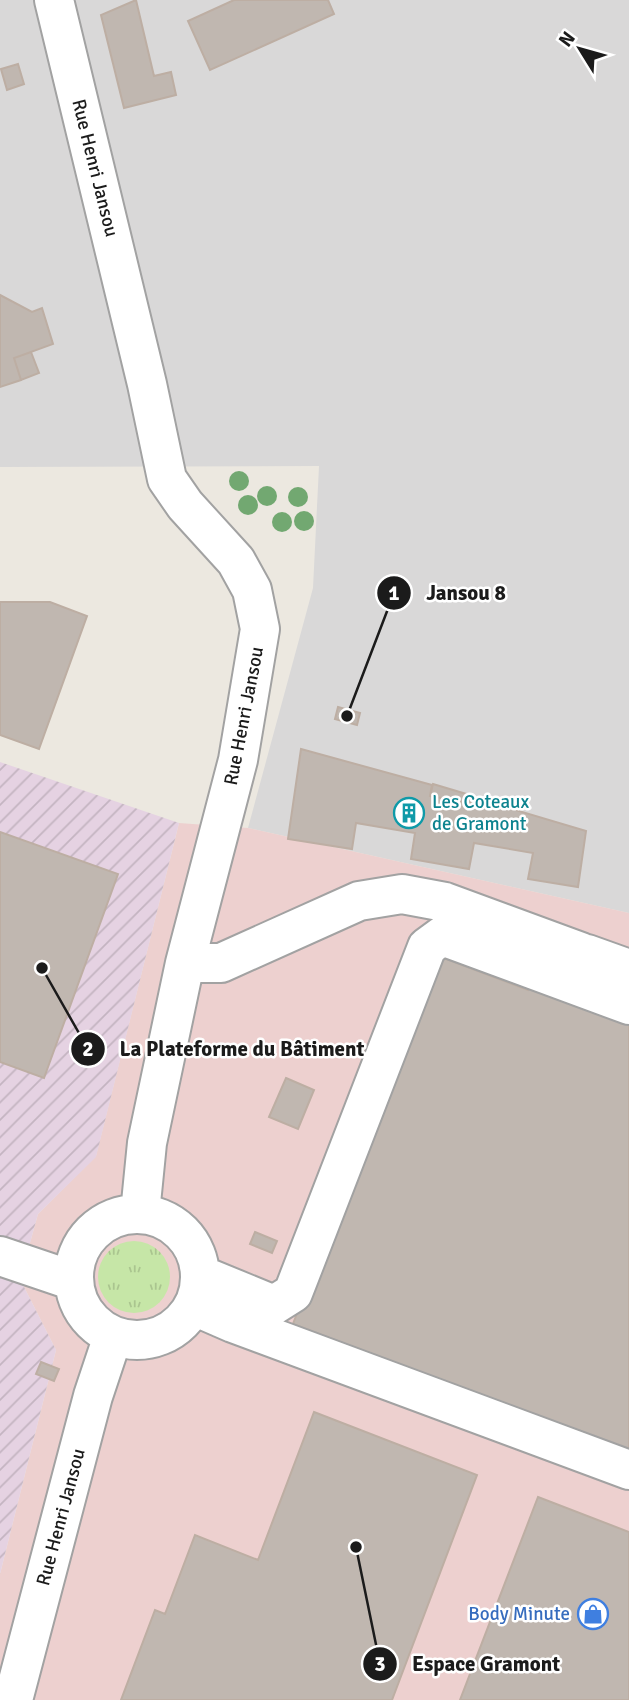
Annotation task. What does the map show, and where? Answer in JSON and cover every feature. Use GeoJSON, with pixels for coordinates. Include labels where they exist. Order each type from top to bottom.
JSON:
{"type":"FeatureCollection","features":[{"type":"Feature","properties":{"kind":"street","name":"Rue Henri Jansou"},"geometry":{"type":"LineString","coordinates":[[54,0],[147,384],[167,479],[184,505],[236,561],[252,590],[260,629],[238,760],[186,963],[147,1143],[140,1213]]}},
{"type":"Feature","properties":{"kind":"street"},"geometry":{"type":"LineString","coordinates":[[186,963],[221,963],[359,901],[402,894],[445,902],[629,969]]}},
{"type":"Feature","properties":{"kind":"street"},"geometry":{"type":"LineString","coordinates":[[198,1290],[274,1305],[293,1293],[427,947],[442,936],[629,1004]]}},
{"type":"Feature","properties":{"kind":"street"},"geometry":{"type":"LineString","coordinates":[[140,1213],[159,1216],[190,1239],[198,1256],[198,1290],[183,1321],[168,1333],[150,1339],[131,1340],[113,1336],[85,1314],[77,1298],[74,1281],[76,1260],[85,1240],[100,1225],[119,1215],[140,1213]]}},
{"type":"Feature","properties":{"kind":"street"},"geometry":{"type":"LineString","coordinates":[[0,1256],[74,1281]]}},
{"type":"Feature","properties":{"kind":"street"},"geometry":{"type":"LineString","coordinates":[[198,1290],[233,1323],[629,1470]]}},
{"type":"Feature","properties":{"kind":"street","name":"Rue Henri Jansou"},"geometry":{"type":"LineString","coordinates":[[13,1700],[93,1396],[113,1336]]}},
{"type":"Feature","properties":{"kind":"shaded area"},"geometry":{"type":"Polygon","coordinates":[[[0,0],[629,0],[629,913],[248,828],[313,588],[319,466],[0,467],[0,0]]]}},
{"type":"Feature","properties":{"kind":"shaded area"},"geometry":{"type":"Polygon","coordinates":[[[0,762],[179,823],[96,1157],[38,1214],[20,1279],[56,1350],[0,1574],[0,762]]]}},
{"type":"Feature","properties":{"kind":"shaded area"},"geometry":{"type":"Polygon","coordinates":[[[179,823],[248,828],[629,913],[629,1700],[0,1700],[0,1574],[56,1350],[20,1279],[38,1214],[96,1156],[179,823]]]}},
{"type":"Feature","properties":{"kind":"green space"},"geometry":{"type":"Polygon","coordinates":[[[134,1241],[148,1244],[160,1251],[167,1263],[170,1277],[167,1291],[160,1303],[148,1310],[134,1313],[120,1310],[108,1303],[101,1291],[98,1277],[101,1263],[108,1251],[120,1244],[134,1241]]]}},
{"type":"Feature","properties":{"kind":"building"},"geometry":{"type":"Polygon","coordinates":[[[136,0],[154,76],[171,72],[176,95],[124,108],[101,15],[136,0]]]}},
{"type":"Feature","properties":{"kind":"building"},"geometry":{"type":"Polygon","coordinates":[[[234,0],[328,0],[334,14],[210,70],[188,21],[234,0]]]}},
{"type":"Feature","properties":{"kind":"building"},"geometry":{"type":"Polygon","coordinates":[[[18,64],[24,84],[7,90],[1,69],[18,64]]]}},
{"type":"Feature","properties":{"kind":"building"},"geometry":{"type":"Polygon","coordinates":[[[0,295],[32,312],[42,308],[53,344],[14,358],[21,380],[0,387],[0,295]]]}},
{"type":"Feature","properties":{"kind":"building"},"geometry":{"type":"Polygon","coordinates":[[[31,352],[39,373],[21,380],[14,358],[31,352]]]}},
{"type":"Feature","properties":{"kind":"building"},"geometry":{"type":"Polygon","coordinates":[[[0,602],[50,602],[87,616],[39,749],[0,735],[0,602]]]}},
{"type":"Feature","properties":{"kind":"building"},"geometry":{"type":"Polygon","coordinates":[[[338,707],[360,713],[357,725],[335,719],[338,707]]]}},
{"type":"Feature","properties":{"kind":"building","name":"Les Coteaux de Gramont"},"geometry":{"type":"Polygon","coordinates":[[[301,749],[432,785],[430,796],[470,803],[472,797],[586,831],[578,887],[528,879],[533,853],[474,843],[469,869],[411,859],[415,833],[356,823],[352,849],[288,839],[301,749]]]}},
{"type":"Feature","properties":{"kind":"building"},"geometry":{"type":"Polygon","coordinates":[[[433,784],[473,796],[470,803],[430,796],[433,784]]]}},
{"type":"Feature","properties":{"kind":"building"},"geometry":{"type":"Polygon","coordinates":[[[0,832],[118,874],[44,1078],[0,1062],[0,832]]]}},
{"type":"Feature","properties":{"kind":"building"},"geometry":{"type":"Polygon","coordinates":[[[433,954],[528,990],[541,957],[629,989],[629,1452],[293,1324],[433,954]]]}},
{"type":"Feature","properties":{"kind":"building"},"geometry":{"type":"Polygon","coordinates":[[[286,1078],[314,1090],[298,1129],[269,1117],[286,1078]]]}},
{"type":"Feature","properties":{"kind":"building"},"geometry":{"type":"Polygon","coordinates":[[[255,1232],[277,1241],[272,1253],[250,1244],[255,1232]]]}},
{"type":"Feature","properties":{"kind":"building"},"geometry":{"type":"Polygon","coordinates":[[[41,1362],[59,1369],[54,1381],[36,1374],[41,1362]]]}},
{"type":"Feature","properties":{"kind":"building"},"geometry":{"type":"Polygon","coordinates":[[[314,1412],[477,1475],[392,1700],[121,1700],[155,1610],[165,1614],[195,1535],[258,1560],[314,1412]]]}},
{"type":"Feature","properties":{"kind":"building"},"geometry":{"type":"Polygon","coordinates":[[[538,1497],[629,1532],[629,1700],[460,1700],[538,1497]]]}},
{"type":"Feature","properties":{"kind":"place","name":"Jansou 8"},"geometry":{"type":"Point","coordinates":[347,716]}},
{"type":"Feature","properties":{"kind":"place","name":"Les Coteaux de Gramont"},"geometry":{"type":"Point","coordinates":[409,813]}},
{"type":"Feature","properties":{"kind":"place","name":"La Plateforme du Bâtiment"},"geometry":{"type":"Point","coordinates":[42,968]}},
{"type":"Feature","properties":{"kind":"place","name":"Espace Gramont"},"geometry":{"type":"Point","coordinates":[356,1547]}},
{"type":"Feature","properties":{"kind":"place","name":"Body Minute"},"geometry":{"type":"Point","coordinates":[593,1614]}}]}
